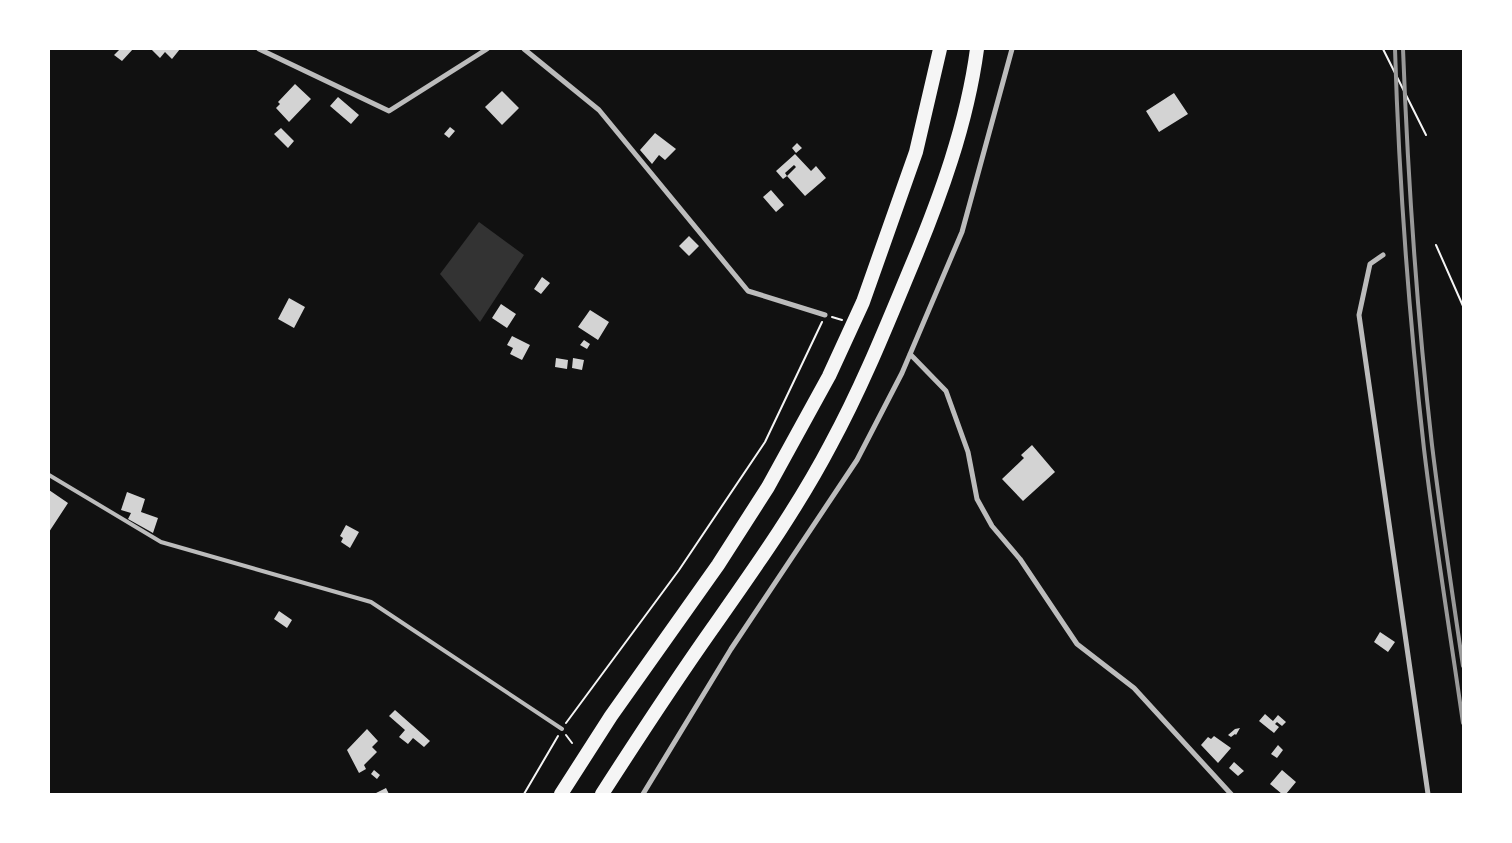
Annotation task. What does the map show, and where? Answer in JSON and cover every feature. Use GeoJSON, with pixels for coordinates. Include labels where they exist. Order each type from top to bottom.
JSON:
{"type":"FeatureCollection","features":[{"type":"Feature","properties":{"kind":"highway"},"geometry":{"type":"LineString","coordinates":[[562,794],[611,716],[718,565],[763,494],[829,376],[863,302],[916,152],[940,49]]}},
{"type":"Feature","properties":{"kind":"highway"},"geometry":{"type":"LineString","coordinates":[[602,794],[666,695],[767,550],[831,445],[873,359],[934,211],[956,142],[977,49]]}},
{"type":"Feature","properties":{"kind":"highway"},"geometry":{"type":"LineString","coordinates":[[974,68],[982,49]]}},
{"type":"Feature","properties":{"kind":"street"},"geometry":{"type":"LineString","coordinates":[[259,49],[389,111],[487,49]]}},
{"type":"Feature","properties":{"kind":"street"},"geometry":{"type":"LineString","coordinates":[[524,49],[599,110],[748,291],[825,315]]}},
{"type":"Feature","properties":{"kind":"street"},"geometry":{"type":"LineString","coordinates":[[643,794],[731,650],[857,460],[910,354],[962,232],[1012,49]]}},
{"type":"Feature","properties":{"kind":"street"},"geometry":{"type":"LineString","coordinates":[[1383,255],[1370,264],[1359,315],[1428,794]]}},
{"type":"Feature","properties":{"kind":"street"},"geometry":{"type":"LineString","coordinates":[[910,354],[946,391],[968,452],[977,499],[988,519],[1020,559],[1077,644],[1134,688],[1231,794]]}},
{"type":"Feature","properties":{"kind":"lane"},"geometry":{"type":"LineString","coordinates":[[49,475],[162,542],[370,602],[562,729]]}},
{"type":"Feature","properties":{"kind":"path"},"geometry":{"type":"LineString","coordinates":[[1383,49],[1426,135]]}},
{"type":"Feature","properties":{"kind":"path"},"geometry":{"type":"LineString","coordinates":[[1436,245],[1463,306]]}},
{"type":"Feature","properties":{"kind":"path"},"geometry":{"type":"LineString","coordinates":[[524,794],[562,729],[679,570],[765,442],[825,315]]}},
{"type":"Feature","properties":{"kind":"shaded area"},"geometry":{"type":"Polygon","coordinates":[[[479,222],[524,255],[480,322],[440,274],[479,222]]]}},
{"type":"Feature","properties":{"kind":"building"},"geometry":{"type":"Polygon","coordinates":[[[120,49],[133,49],[122,61],[114,55],[120,49]]]}},
{"type":"Feature","properties":{"kind":"building"},"geometry":{"type":"Polygon","coordinates":[[[151,49],[180,49],[172,59],[165,52],[160,58],[151,49]]]}},
{"type":"Feature","properties":{"kind":"building"},"geometry":{"type":"Polygon","coordinates":[[[295,84],[311,99],[289,122],[276,108],[280,104],[278,102],[295,84]]]}},
{"type":"Feature","properties":{"kind":"building"},"geometry":{"type":"Polygon","coordinates":[[[502,91],[519,108],[502,125],[485,107],[502,91]]]}},
{"type":"Feature","properties":{"kind":"building"},"geometry":{"type":"Polygon","coordinates":[[[1174,93],[1188,114],[1159,132],[1146,111],[1174,93]]]}},
{"type":"Feature","properties":{"kind":"building"},"geometry":{"type":"Polygon","coordinates":[[[338,97],[359,115],[351,124],[330,106],[338,97]]]}},
{"type":"Feature","properties":{"kind":"building"},"geometry":{"type":"Polygon","coordinates":[[[450,127],[455,131],[449,138],[444,134],[450,127]]]}},
{"type":"Feature","properties":{"kind":"building"},"geometry":{"type":"Polygon","coordinates":[[[281,128],[294,141],[288,148],[274,134],[281,128]]]}},
{"type":"Feature","properties":{"kind":"building"},"geometry":{"type":"Polygon","coordinates":[[[655,133],[676,149],[665,160],[659,155],[652,164],[640,150],[655,133]]]}},
{"type":"Feature","properties":{"kind":"building"},"geometry":{"type":"Polygon","coordinates":[[[797,143],[802,148],[796,153],[792,148],[797,143]]]}},
{"type":"Feature","properties":{"kind":"building"},"geometry":{"type":"Polygon","coordinates":[[[795,154],[811,171],[816,166],[826,178],[805,196],[787,176],[783,179],[776,171],[795,154]],[[794,165],[785,173],[787,176],[796,167],[794,165]]]}},
{"type":"Feature","properties":{"kind":"building"},"geometry":{"type":"Polygon","coordinates":[[[771,190],[784,205],[776,212],[763,197],[771,190]]]}},
{"type":"Feature","properties":{"kind":"building"},"geometry":{"type":"Polygon","coordinates":[[[689,236],[699,246],[689,256],[679,246],[689,236]]]}},
{"type":"Feature","properties":{"kind":"building"},"geometry":{"type":"Polygon","coordinates":[[[542,277],[550,283],[541,294],[534,289],[542,277]]]}},
{"type":"Feature","properties":{"kind":"building"},"geometry":{"type":"Polygon","coordinates":[[[289,298],[305,307],[294,328],[278,319],[289,298]]]}},
{"type":"Feature","properties":{"kind":"building"},"geometry":{"type":"Polygon","coordinates":[[[501,304],[516,314],[507,328],[492,318],[501,304]]]}},
{"type":"Feature","properties":{"kind":"building"},"geometry":{"type":"Polygon","coordinates":[[[590,310],[609,322],[598,340],[578,327],[590,310]]]}},
{"type":"Feature","properties":{"kind":"building"},"geometry":{"type":"Polygon","coordinates":[[[512,336],[530,345],[522,360],[510,354],[513,348],[507,345],[512,336]]]}},
{"type":"Feature","properties":{"kind":"building"},"geometry":{"type":"Polygon","coordinates":[[[584,340],[590,344],[587,349],[580,345],[584,340]]]}},
{"type":"Feature","properties":{"kind":"building"},"geometry":{"type":"Polygon","coordinates":[[[556,358],[568,360],[567,369],[555,367],[556,358]]]}},
{"type":"Feature","properties":{"kind":"building"},"geometry":{"type":"Polygon","coordinates":[[[573,358],[584,360],[582,370],[572,368],[573,358]]]}},
{"type":"Feature","properties":{"kind":"building"},"geometry":{"type":"Polygon","coordinates":[[[1032,445],[1055,472],[1023,501],[1002,479],[1024,458],[1021,455],[1032,445]]]}},
{"type":"Feature","properties":{"kind":"building"},"geometry":{"type":"Polygon","coordinates":[[[49,490],[68,503],[49,532],[49,490]]]}},
{"type":"Feature","properties":{"kind":"building"},"geometry":{"type":"Polygon","coordinates":[[[127,492],[145,499],[141,512],[158,518],[153,533],[128,519],[131,513],[121,510],[127,492]]]}},
{"type":"Feature","properties":{"kind":"building"},"geometry":{"type":"Polygon","coordinates":[[[346,525],[359,532],[350,548],[341,542],[343,538],[340,536],[346,525]]]}},
{"type":"Feature","properties":{"kind":"building"},"geometry":{"type":"Polygon","coordinates":[[[279,611],[292,620],[287,628],[274,619],[279,611]]]}},
{"type":"Feature","properties":{"kind":"building"},"geometry":{"type":"Polygon","coordinates":[[[1380,632],[1395,642],[1388,652],[1374,642],[1380,632]]]}},
{"type":"Feature","properties":{"kind":"building"},"geometry":{"type":"Polygon","coordinates":[[[395,710],[430,741],[424,747],[413,738],[408,744],[399,737],[405,730],[389,716],[395,710]]]}},
{"type":"Feature","properties":{"kind":"building"},"geometry":{"type":"Polygon","coordinates":[[[1265,714],[1273,721],[1278,715],[1286,722],[1282,726],[1277,722],[1275,724],[1279,727],[1274,733],[1259,721],[1265,714]]]}},
{"type":"Feature","properties":{"kind":"building"},"geometry":{"type":"Polygon","coordinates":[[[1240,728],[1236,735],[1231,737],[1228,735],[1235,729],[1240,728]]]}},
{"type":"Feature","properties":{"kind":"building"},"geometry":{"type":"Polygon","coordinates":[[[367,729],[378,741],[372,747],[377,752],[364,765],[366,769],[359,773],[347,750],[367,729]]]}},
{"type":"Feature","properties":{"kind":"building"},"geometry":{"type":"Polygon","coordinates":[[[1214,736],[1231,748],[1218,763],[1201,745],[1208,737],[1211,739],[1214,736]]]}},
{"type":"Feature","properties":{"kind":"building"},"geometry":{"type":"Polygon","coordinates":[[[1278,745],[1283,750],[1277,758],[1271,754],[1278,745]]]}},
{"type":"Feature","properties":{"kind":"building"},"geometry":{"type":"Polygon","coordinates":[[[1234,762],[1244,771],[1238,776],[1229,768],[1234,762]]]}},
{"type":"Feature","properties":{"kind":"building"},"geometry":{"type":"Polygon","coordinates":[[[374,770],[380,775],[377,779],[371,774],[374,770]]]}},
{"type":"Feature","properties":{"kind":"building"},"geometry":{"type":"Polygon","coordinates":[[[1282,770],[1296,782],[1286,794],[1282,794],[1270,784],[1282,770]]]}},
{"type":"Feature","properties":{"kind":"building"},"geometry":{"type":"Polygon","coordinates":[[[386,788],[389,794],[374,794],[386,788]]]}},
{"type":"Feature","properties":{"kind":"railway"},"geometry":{"type":"LineString","coordinates":[[1395,49],[1409,299],[1424,449],[1463,723]]}},
{"type":"Feature","properties":{"kind":"railway"},"geometry":{"type":"LineString","coordinates":[[1403,49],[1410,198],[1422,346],[1435,473],[1463,666]]}}]}
